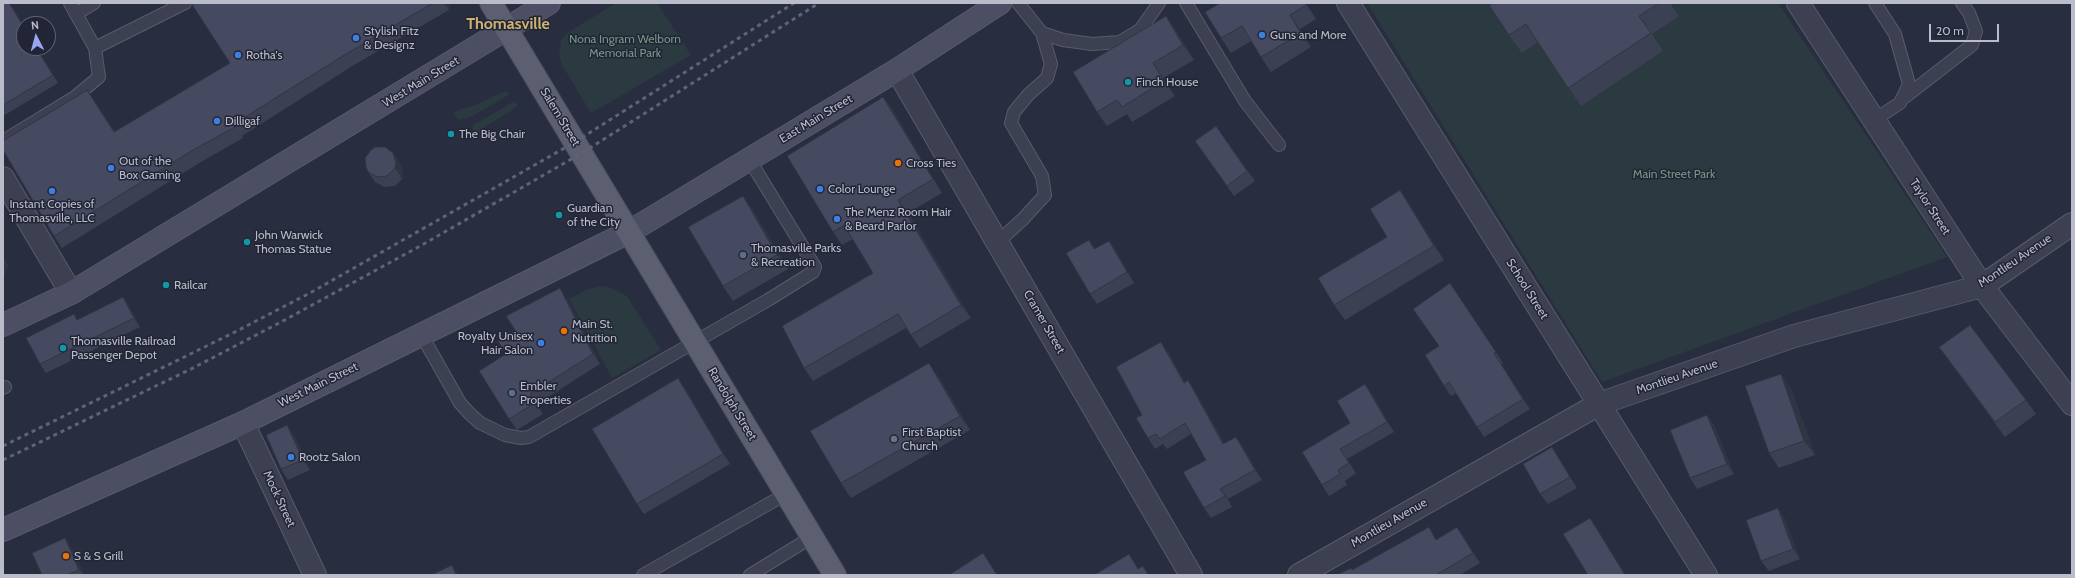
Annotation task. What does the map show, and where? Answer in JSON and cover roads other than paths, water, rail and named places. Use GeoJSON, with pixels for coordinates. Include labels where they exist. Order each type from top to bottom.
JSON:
{"type":"FeatureCollection","features":[{"type":"Feature","properties":{"kind":"main road","name":"Salem Street"},"geometry":{"type":"LineString","coordinates":[[492,3],[629,232]]}},
{"type":"Feature","properties":{"kind":"main road","name":"Randolph Street"},"geometry":{"type":"LineString","coordinates":[[629,232],[835,575]]}},
{"type":"Feature","properties":{"kind":"street"},"geometry":{"type":"LineString","coordinates":[[507,29],[549,3]]}},
{"type":"Feature","properties":{"kind":"street","name":"East Main Street"},"geometry":{"type":"LineString","coordinates":[[629,232],[897,70],[1000,3]]}},
{"type":"Feature","properties":{"kind":"street","name":"School Street"},"geometry":{"type":"LineString","coordinates":[[1348,3],[1706,575]]}},
{"type":"Feature","properties":{"kind":"street","name":"Taylor Street"},"geometry":{"type":"LineString","coordinates":[[1798,3],[1982,286],[2072,404]]}},
{"type":"Feature","properties":{"kind":"street","name":"West Main Street"},"geometry":{"type":"LineString","coordinates":[[3,325],[71,293],[507,29]]}},
{"type":"Feature","properties":{"kind":"street","name":"Cramer Street"},"geometry":{"type":"LineString","coordinates":[[897,70],[1191,575]]}},
{"type":"Feature","properties":{"kind":"street"},"geometry":{"type":"LineString","coordinates":[[3,178],[71,293]]}},
{"type":"Feature","properties":{"kind":"street","name":"Montlieu Avenue"},"geometry":{"type":"LineString","coordinates":[[1299,575],[1599,404],[1794,336],[1982,286],[2046,240],[2072,224]]}},
{"type":"Feature","properties":{"kind":"street","name":"West Main Street"},"geometry":{"type":"LineString","coordinates":[[3,530],[243,423],[629,232]]}},
{"type":"Feature","properties":{"kind":"street","name":"Mock Street"},"geometry":{"type":"LineString","coordinates":[[243,423],[315,575]]}},
{"type":"Feature","properties":{"kind":"lane"},"geometry":{"type":"LineString","coordinates":[[3,140],[75,98],[99,76],[95,48],[70,3]]}},
{"type":"Feature","properties":{"kind":"lane"},"geometry":{"type":"LineString","coordinates":[[76,14],[94,3]]}},
{"type":"Feature","properties":{"kind":"lane"},"geometry":{"type":"LineString","coordinates":[[95,48],[184,3]]}},
{"type":"Feature","properties":{"kind":"lane"},"geometry":{"type":"LineString","coordinates":[[998,242],[1023,219],[1045,195],[1042,176],[1011,123],[1014,112],[1028,95],[1047,78],[1051,64],[1042,33],[1018,3]]}},
{"type":"Feature","properties":{"kind":"lane"},"geometry":{"type":"LineString","coordinates":[[1042,33],[1063,40],[1092,44],[1120,42],[1140,30],[1159,3]]}},
{"type":"Feature","properties":{"kind":"lane"},"geometry":{"type":"LineString","coordinates":[[1186,3],[1245,100],[1279,145]]}},
{"type":"Feature","properties":{"kind":"lane"},"geometry":{"type":"LineString","coordinates":[[1875,3],[1895,34],[1910,84],[1904,98]]}},
{"type":"Feature","properties":{"kind":"lane"},"geometry":{"type":"LineString","coordinates":[[1874,120],[1900,103],[1904,98],[1972,45],[1976,31],[1969,14],[1962,3]]}},
{"type":"Feature","properties":{"kind":"lane"},"geometry":{"type":"LineString","coordinates":[[421,334],[460,403],[469,414],[492,429],[505,435],[521,438],[529,437],[695,342],[813,272],[815,267],[748,160]]}},
{"type":"Feature","properties":{"kind":"lane"},"geometry":{"type":"LineString","coordinates":[[643,575],[786,494]]}},
{"type":"Feature","properties":{"kind":"lane"},"geometry":{"type":"LineString","coordinates":[[750,575],[812,537]]}},
{"type":"Feature","properties":{"kind":"railway"},"geometry":{"type":"LineString","coordinates":[[3,446],[231,334],[310,293],[575,142],[794,3]]}},
{"type":"Feature","properties":{"kind":"railway"},"geometry":{"type":"LineString","coordinates":[[3,460],[195,367],[422,245],[582,153],[819,3]]}},
{"type":"Feature","properties":{"kind":"place","name":"Guns and More"},"geometry":{"type":"Point","coordinates":[1262,35]}},
{"type":"Feature","properties":{"kind":"place","name":"Stylish Fitz & Designz"},"geometry":{"type":"Point","coordinates":[356,38]}},
{"type":"Feature","properties":{"kind":"place","name":"Rotha's"},"geometry":{"type":"Point","coordinates":[238,55]}},
{"type":"Feature","properties":{"kind":"place","name":"Finch House"},"geometry":{"type":"Point","coordinates":[1128,82]}},
{"type":"Feature","properties":{"kind":"place","name":"Dilligaf"},"geometry":{"type":"Point","coordinates":[217,121]}},
{"type":"Feature","properties":{"kind":"place","name":"The Big Chair"},"geometry":{"type":"Point","coordinates":[451,134]}},
{"type":"Feature","properties":{"kind":"place","name":"Cross Ties"},"geometry":{"type":"Point","coordinates":[898,163]}},
{"type":"Feature","properties":{"kind":"place","name":"Out of the Box Gaming"},"geometry":{"type":"Point","coordinates":[111,168]}},
{"type":"Feature","properties":{"kind":"place","name":"Color Lounge"},"geometry":{"type":"Point","coordinates":[820,189]}},
{"type":"Feature","properties":{"kind":"place","name":"Instant Copies of Thomasville, LLC"},"geometry":{"type":"Point","coordinates":[52,191]}},
{"type":"Feature","properties":{"kind":"place","name":"Guardian of the City"},"geometry":{"type":"Point","coordinates":[559,215]}},
{"type":"Feature","properties":{"kind":"place","name":"The Menz Room Hair & Beard Parlor"},"geometry":{"type":"Point","coordinates":[837,219]}},
{"type":"Feature","properties":{"kind":"place","name":"John Warwick Thomas Statue"},"geometry":{"type":"Point","coordinates":[247,242]}},
{"type":"Feature","properties":{"kind":"place","name":"Thomasville Parks & Recreation"},"geometry":{"type":"Point","coordinates":[743,255]}},
{"type":"Feature","properties":{"kind":"place","name":"Railcar"},"geometry":{"type":"Point","coordinates":[166,285]}},
{"type":"Feature","properties":{"kind":"place","name":"Main St. Nutrition"},"geometry":{"type":"Point","coordinates":[564,331]}},
{"type":"Feature","properties":{"kind":"place","name":"Royalty Unisex Hair Salon"},"geometry":{"type":"Point","coordinates":[541,343]}},
{"type":"Feature","properties":{"kind":"place","name":"Thomasville Railroad Passenger Depot"},"geometry":{"type":"Point","coordinates":[63,348]}},
{"type":"Feature","properties":{"kind":"place","name":"Embler Properties"},"geometry":{"type":"Point","coordinates":[512,393]}},
{"type":"Feature","properties":{"kind":"place","name":"First Baptist Church"},"geometry":{"type":"Point","coordinates":[894,439]}},
{"type":"Feature","properties":{"kind":"place","name":"Rootz Salon"},"geometry":{"type":"Point","coordinates":[291,457]}},
{"type":"Feature","properties":{"kind":"place","name":"S & S Grill"},"geometry":{"type":"Point","coordinates":[66,556]}},
{"type":"Feature","properties":{"kind":"district","name":"Thomasville"},"geometry":{"type":"Point","coordinates":[508,24]}},
{"type":"Feature","properties":{"kind":"park label","name":"Nona Ingram Welborn Memorial Park"},"geometry":{"type":"Point","coordinates":[625,46]}},
{"type":"Feature","properties":{"kind":"park label","name":"Main Street Park"},"geometry":{"type":"Point","coordinates":[1674,174]}}]}
